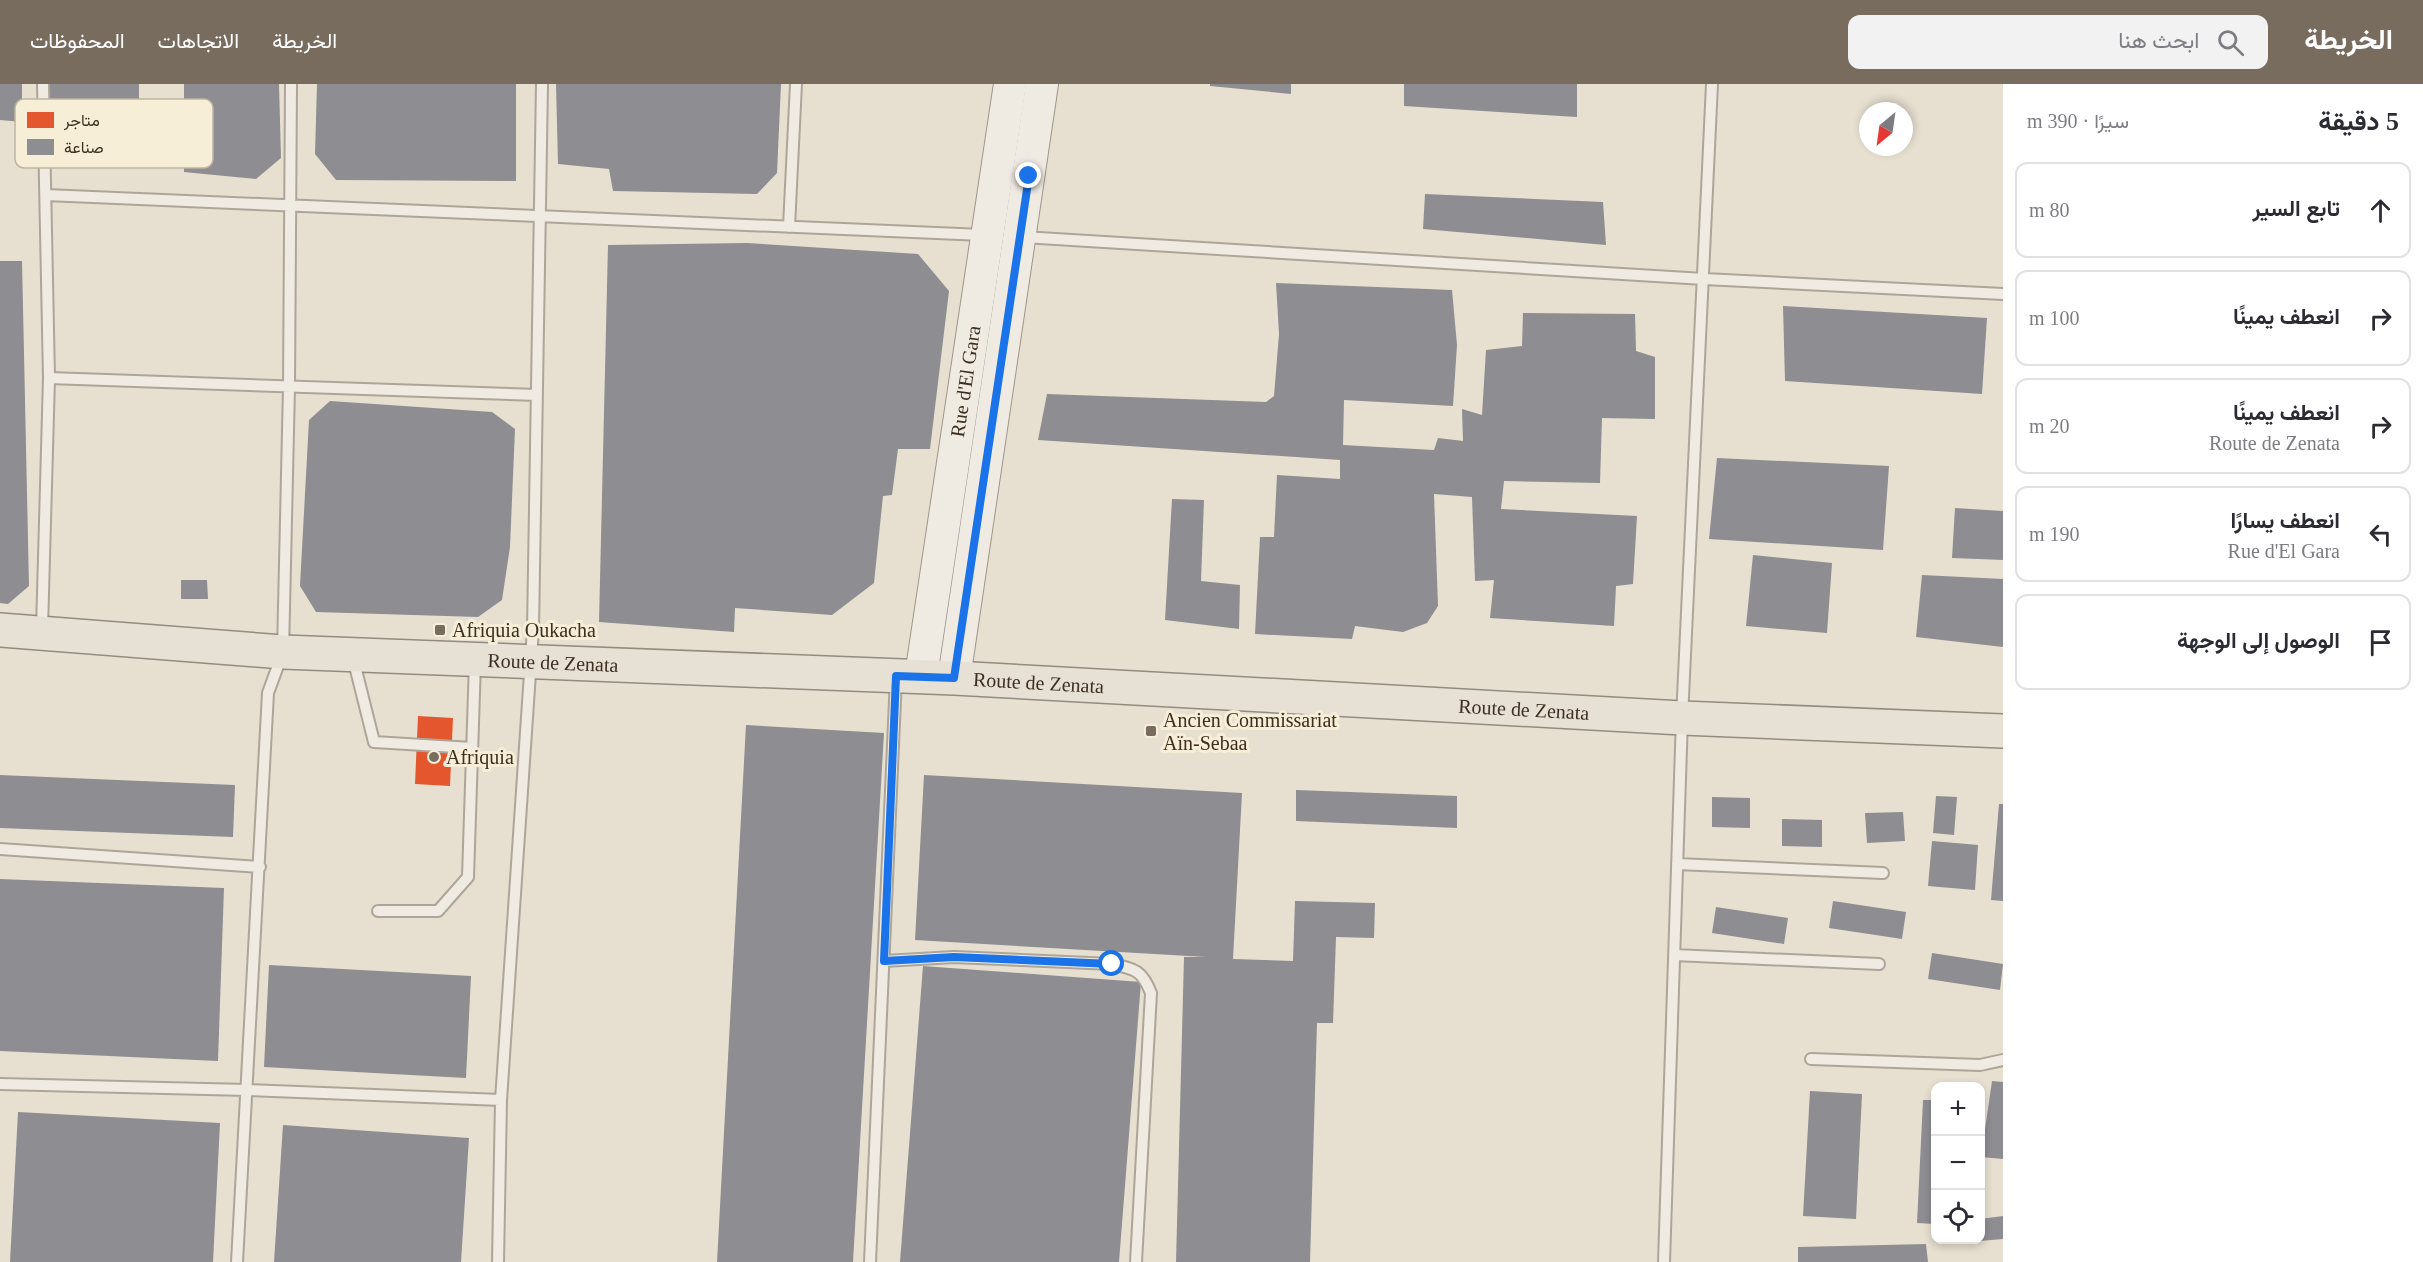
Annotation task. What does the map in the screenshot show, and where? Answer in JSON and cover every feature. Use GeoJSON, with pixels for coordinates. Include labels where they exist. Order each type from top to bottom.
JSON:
{"type":"FeatureCollection","features":[{"type":"Feature","properties":{"kind":"main road","name":"Route de Zenata"},"geometry":{"type":"LineString","coordinates":[[0,630],[283,652],[954,678],[1682,718],[2003,731]]}},
{"type":"Feature","properties":{"kind":"street","name":"Rue d'El Gara"},"geometry":{"type":"LineString","coordinates":[[909,676],[988,235],[1010,84]]}},
{"type":"Feature","properties":{"kind":"street","name":"Rue d'El Gara"},"geometry":{"type":"LineString","coordinates":[[954,678],[1042,84]]}},
{"type":"Feature","properties":{"kind":"lane"},"geometry":{"type":"LineString","coordinates":[[43,84],[43,99]]}},
{"type":"Feature","properties":{"kind":"lane"},"geometry":{"type":"LineString","coordinates":[[237,1262],[268,693],[283,652],[289,387],[291,84]]}},
{"type":"Feature","properties":{"kind":"lane"},"geometry":{"type":"LineString","coordinates":[[498,1262],[501,1100],[531,663],[542,84]]}},
{"type":"Feature","properties":{"kind":"lane"},"geometry":{"type":"LineString","coordinates":[[789,227],[796,84]]}},
{"type":"Feature","properties":{"kind":"lane"},"geometry":{"type":"LineString","coordinates":[[1664,1262],[1682,718],[1713,84]]}},
{"type":"Feature","properties":{"kind":"lane"},"geometry":{"type":"LineString","coordinates":[[41,632],[49,378],[45,168]]}},
{"type":"Feature","properties":{"kind":"lane"},"geometry":{"type":"LineString","coordinates":[[46,195],[988,235]]}},
{"type":"Feature","properties":{"kind":"lane"},"geometry":{"type":"LineString","coordinates":[[1020,237],[1704,279],[2003,294]]}},
{"type":"Feature","properties":{"kind":"lane"},"geometry":{"type":"LineString","coordinates":[[49,378],[537,395]]}},
{"type":"Feature","properties":{"kind":"lane"},"geometry":{"type":"LineString","coordinates":[[352,654],[374,742],[472,748]]}},
{"type":"Feature","properties":{"kind":"lane"},"geometry":{"type":"LineString","coordinates":[[378,912],[438,911],[468,877],[475,660]]}},
{"type":"Feature","properties":{"kind":"lane"},"geometry":{"type":"LineString","coordinates":[[870,1262],[884,961],[909,676]]}},
{"type":"Feature","properties":{"kind":"lane"},"geometry":{"type":"LineString","coordinates":[[0,849],[260,867]]}},
{"type":"Feature","properties":{"kind":"lane"},"geometry":{"type":"LineString","coordinates":[[1677,864],[1883,873]]}},
{"type":"Feature","properties":{"kind":"lane"},"geometry":{"type":"LineString","coordinates":[[1674,955],[1880,964]]}},
{"type":"Feature","properties":{"kind":"lane"},"geometry":{"type":"LineString","coordinates":[[884,961],[954,957],[1112,964],[1131,969],[1144,976],[1151,993],[1137,1262]]}},
{"type":"Feature","properties":{"kind":"lane"},"geometry":{"type":"LineString","coordinates":[[1811,1059],[1980,1065],[2003,1060]]}},
{"type":"Feature","properties":{"kind":"lane"},"geometry":{"type":"LineString","coordinates":[[0,1084],[247,1090],[501,1100]]}},
{"type":"Feature","properties":{"kind":"building: متاجر"},"geometry":{"type":"Polygon","coordinates":[[[418,716],[453,718],[450,786],[415,784],[418,716]]]}},
{"type":"Feature","properties":{"kind":"building: صناعة"},"geometry":{"type":"Polygon","coordinates":[[[0,84],[22,84],[22,99],[15,99],[15,121],[0,120],[0,84]]]}},
{"type":"Feature","properties":{"kind":"building: صناعة"},"geometry":{"type":"Polygon","coordinates":[[[48,84],[139,84],[139,99],[48,99],[48,84]]]}},
{"type":"Feature","properties":{"kind":"building: صناعة"},"geometry":{"type":"Polygon","coordinates":[[[184,84],[279,84],[281,158],[256,179],[184,172],[184,168],[213,168],[213,99],[184,99],[184,84]]]}},
{"type":"Feature","properties":{"kind":"building: صناعة"},"geometry":{"type":"Polygon","coordinates":[[[317,84],[516,84],[516,181],[336,180],[315,154],[317,84]]]}},
{"type":"Feature","properties":{"kind":"building: صناعة"},"geometry":{"type":"Polygon","coordinates":[[[556,84],[781,84],[777,173],[757,194],[613,191],[609,169],[558,164],[556,84]]]}},
{"type":"Feature","properties":{"kind":"building: صناعة"},"geometry":{"type":"Polygon","coordinates":[[[1210,84],[1291,84],[1291,94],[1210,86],[1210,84]]]}},
{"type":"Feature","properties":{"kind":"building: صناعة"},"geometry":{"type":"Polygon","coordinates":[[[1404,84],[1577,84],[1577,117],[1404,106],[1404,84]]]}},
{"type":"Feature","properties":{"kind":"building: صناعة"},"geometry":{"type":"Polygon","coordinates":[[[1425,194],[1603,202],[1606,245],[1423,229],[1425,194]]]}},
{"type":"Feature","properties":{"kind":"building: صناعة"},"geometry":{"type":"Polygon","coordinates":[[[747,243],[918,254],[949,291],[930,449],[898,449],[892,495],[883,496],[874,583],[832,615],[735,608],[734,632],[599,622],[608,245],[747,243]]]}},
{"type":"Feature","properties":{"kind":"building: صناعة"},"geometry":{"type":"Polygon","coordinates":[[[0,261],[22,261],[29,586],[8,604],[0,603],[0,261]]]}},
{"type":"Feature","properties":{"kind":"building: صناعة"},"geometry":{"type":"Polygon","coordinates":[[[1276,283],[1452,290],[1457,345],[1453,406],[1344,400],[1343,445],[1434,450],[1438,438],[1463,441],[1462,409],[1482,415],[1486,350],[1522,346],[1523,313],[1635,314],[1636,351],[1655,357],[1655,419],[1602,418],[1600,483],[1504,481],[1501,509],[1637,516],[1633,584],[1616,586],[1614,626],[1490,618],[1494,580],[1475,581],[1472,497],[1434,494],[1438,606],[1427,623],[1403,632],[1355,626],[1352,639],[1255,634],[1260,537],[1274,537],[1277,475],[1340,479],[1340,460],[1038,440],[1047,394],[1266,402],[1274,396],[1279,334],[1276,283]]]}},
{"type":"Feature","properties":{"kind":"building: صناعة"},"geometry":{"type":"Polygon","coordinates":[[[1783,306],[1987,318],[1982,394],[1785,381],[1783,306]]]}},
{"type":"Feature","properties":{"kind":"building: صناعة"},"geometry":{"type":"Polygon","coordinates":[[[330,401],[492,412],[515,429],[510,547],[502,600],[478,617],[316,612],[300,586],[309,420],[330,401]]]}},
{"type":"Feature","properties":{"kind":"building: صناعة"},"geometry":{"type":"Polygon","coordinates":[[[1717,458],[1889,466],[1883,550],[1709,539],[1717,458]]]}},
{"type":"Feature","properties":{"kind":"building: صناعة"},"geometry":{"type":"Polygon","coordinates":[[[1172,499],[1204,500],[1201,581],[1240,585],[1239,629],[1165,620],[1172,499]]]}},
{"type":"Feature","properties":{"kind":"building: صناعة"},"geometry":{"type":"Polygon","coordinates":[[[1955,508],[2003,511],[2003,560],[1952,558],[1955,508]]]}},
{"type":"Feature","properties":{"kind":"building: صناعة"},"geometry":{"type":"Polygon","coordinates":[[[1753,555],[1832,563],[1827,633],[1746,626],[1753,555]]]}},
{"type":"Feature","properties":{"kind":"building: صناعة"},"geometry":{"type":"Polygon","coordinates":[[[1922,575],[2003,579],[2003,647],[1916,637],[1922,575]]]}},
{"type":"Feature","properties":{"kind":"building: صناعة"},"geometry":{"type":"Polygon","coordinates":[[[181,580],[207,580],[208,599],[181,599],[181,580]]]}},
{"type":"Feature","properties":{"kind":"building: صناعة"},"geometry":{"type":"Polygon","coordinates":[[[746,725],[884,733],[853,1262],[717,1262],[746,725]]]}},
{"type":"Feature","properties":{"kind":"building: صناعة"},"geometry":{"type":"Polygon","coordinates":[[[0,775],[235,785],[233,837],[0,828],[0,775]]]}},
{"type":"Feature","properties":{"kind":"building: صناعة"},"geometry":{"type":"Polygon","coordinates":[[[924,775],[1242,793],[1233,959],[1293,961],[1295,901],[1375,903],[1374,938],[1336,937],[1333,1023],[1317,1023],[1310,1262],[1176,1262],[1184,957],[1206,957],[915,940],[924,775]]]}},
{"type":"Feature","properties":{"kind":"building: صناعة"},"geometry":{"type":"Polygon","coordinates":[[[1296,790],[1457,796],[1457,828],[1296,821],[1296,790]]]}},
{"type":"Feature","properties":{"kind":"building: صناعة"},"geometry":{"type":"Polygon","coordinates":[[[1936,796],[1957,797],[1954,835],[1933,833],[1936,796]]]}},
{"type":"Feature","properties":{"kind":"building: صناعة"},"geometry":{"type":"Polygon","coordinates":[[[1712,797],[1750,798],[1750,828],[1712,827],[1712,797]]]}},
{"type":"Feature","properties":{"kind":"building: صناعة"},"geometry":{"type":"Polygon","coordinates":[[[1999,804],[2003,804],[2003,901],[1991,900],[1999,804]]]}},
{"type":"Feature","properties":{"kind":"building: صناعة"},"geometry":{"type":"Polygon","coordinates":[[[1903,812],[1905,841],[1867,843],[1865,813],[1903,812]]]}},
{"type":"Feature","properties":{"kind":"building: صناعة"},"geometry":{"type":"Polygon","coordinates":[[[1782,819],[1822,820],[1822,847],[1782,846],[1782,819]]]}},
{"type":"Feature","properties":{"kind":"building: صناعة"},"geometry":{"type":"Polygon","coordinates":[[[1932,841],[1978,845],[1975,890],[1928,886],[1932,841]]]}},
{"type":"Feature","properties":{"kind":"building: صناعة"},"geometry":{"type":"Polygon","coordinates":[[[0,879],[224,888],[218,1061],[0,1051],[0,879]]]}},
{"type":"Feature","properties":{"kind":"building: صناعة"},"geometry":{"type":"Polygon","coordinates":[[[1833,901],[1906,912],[1902,939],[1829,928],[1833,901]]]}},
{"type":"Feature","properties":{"kind":"building: صناعة"},"geometry":{"type":"Polygon","coordinates":[[[1716,907],[1788,918],[1784,944],[1712,933],[1716,907]]]}},
{"type":"Feature","properties":{"kind":"building: صناعة"},"geometry":{"type":"Polygon","coordinates":[[[1932,953],[2003,964],[2000,990],[1928,979],[1932,953]]]}},
{"type":"Feature","properties":{"kind":"building: صناعة"},"geometry":{"type":"Polygon","coordinates":[[[269,965],[471,976],[466,1078],[264,1067],[269,965]]]}},
{"type":"Feature","properties":{"kind":"building: صناعة"},"geometry":{"type":"Polygon","coordinates":[[[923,966],[1141,982],[1119,1262],[900,1262],[923,966]]]}},
{"type":"Feature","properties":{"kind":"building: صناعة"},"geometry":{"type":"Polygon","coordinates":[[[1992,1081],[2003,1082],[2003,1159],[1985,1157],[1985,1129],[1992,1081]]]}},
{"type":"Feature","properties":{"kind":"building: صناعة"},"geometry":{"type":"Polygon","coordinates":[[[1810,1091],[1862,1094],[1856,1219],[1803,1216],[1810,1091]]]}},
{"type":"Feature","properties":{"kind":"building: صناعة"},"geometry":{"type":"Polygon","coordinates":[[[1923,1100],[1931,1100],[1931,1224],[1917,1223],[1923,1100]]]}},
{"type":"Feature","properties":{"kind":"building: صناعة"},"geometry":{"type":"Polygon","coordinates":[[[18,1112],[220,1123],[213,1262],[10,1262],[18,1112]]]}},
{"type":"Feature","properties":{"kind":"building: صناعة"},"geometry":{"type":"Polygon","coordinates":[[[283,1125],[469,1138],[461,1262],[274,1262],[283,1125]]]}},
{"type":"Feature","properties":{"kind":"building: صناعة"},"geometry":{"type":"Polygon","coordinates":[[[2003,1216],[2003,1239],[1985,1241],[1985,1218],[2003,1216]]]}},
{"type":"Feature","properties":{"kind":"building: صناعة"},"geometry":{"type":"Polygon","coordinates":[[[1926,1244],[1928,1262],[1798,1262],[1798,1247],[1926,1244]]]}},
{"type":"Feature","properties":{"kind":"place","name":"Afriquia Oukacha"},"geometry":{"type":"Point","coordinates":[440,630]}},
{"type":"Feature","properties":{"kind":"place","name":"Ancien Commissariat Aïn-Sebaa"},"geometry":{"type":"Point","coordinates":[1151,731]}},
{"type":"Feature","properties":{"kind":"place","name":"Afriquia"},"geometry":{"type":"Point","coordinates":[434,757]}},
{"type":"Feature","properties":{"kind":"route"},"geometry":{"type":"LineString","coordinates":[[1029,176],[954,678],[896,676],[884,961],[954,957],[1112,964]]}}]}
